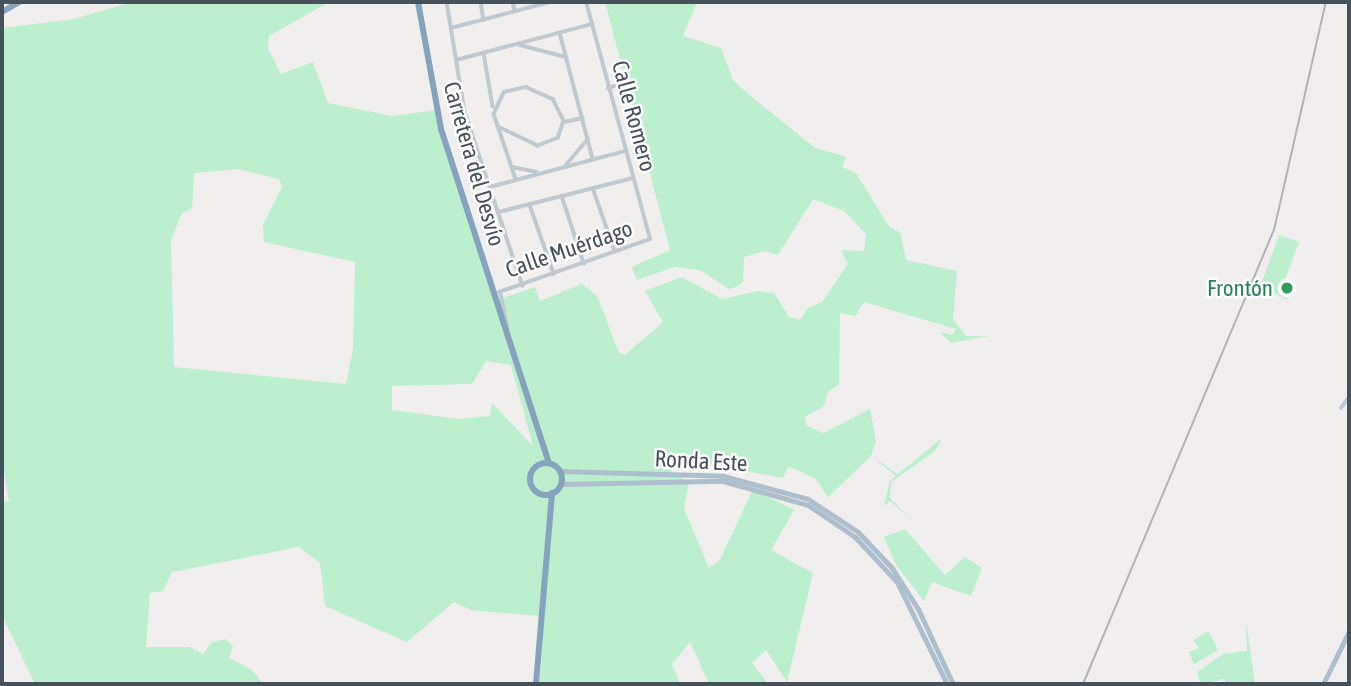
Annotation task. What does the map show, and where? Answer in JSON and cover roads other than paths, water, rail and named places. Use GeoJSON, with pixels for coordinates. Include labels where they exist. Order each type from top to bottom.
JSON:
{"type":"FeatureCollection","features":[{"type":"Feature","properties":{"kind":"highway"},"geometry":{"type":"LineString","coordinates":[[2,12],[19,2]]}},
{"type":"Feature","properties":{"kind":"highway","name":"Carretera del Desvío"},"geometry":{"type":"LineString","coordinates":[[418,2],[439,120],[497,293],[541,448],[549,463]]}},
{"type":"Feature","properties":{"kind":"highway","name":"Carretera del Desvío"},"geometry":{"type":"LineString","coordinates":[[538,465],[541,448]]}},
{"type":"Feature","properties":{"kind":"highway"},"geometry":{"type":"LineString","coordinates":[[536,684],[548,562],[548,508],[552,493],[560,484],[559,471],[549,463],[538,465],[530,480],[548,508]]}},
{"type":"Feature","properties":{"kind":"highway"},"geometry":{"type":"LineString","coordinates":[[540,493],[552,493]]}},
{"type":"Feature","properties":{"kind":"main road","name":"Ronda Este"},"geometry":{"type":"LineString","coordinates":[[559,471],[734,477],[814,503],[858,532],[892,568],[918,609],[950,684]]}},
{"type":"Feature","properties":{"kind":"main road","name":"Ronda Este"},"geometry":{"type":"LineString","coordinates":[[560,484],[723,481],[808,505],[855,537],[897,582],[950,684]]}},
{"type":"Feature","properties":{"kind":"main road"},"geometry":{"type":"LineString","coordinates":[[1323,684],[1349,631]]}},
{"type":"Feature","properties":{"kind":"street"},"geometry":{"type":"LineString","coordinates":[[447,2],[465,112],[523,286]]}},
{"type":"Feature","properties":{"kind":"street"},"geometry":{"type":"LineString","coordinates":[[481,2],[484,20]]}},
{"type":"Feature","properties":{"kind":"street"},"geometry":{"type":"LineString","coordinates":[[513,2],[514,11]]}},
{"type":"Feature","properties":{"kind":"street"},"geometry":{"type":"LineString","coordinates":[[451,28],[548,2]]}},
{"type":"Feature","properties":{"kind":"street","name":"Calle Romero"},"geometry":{"type":"LineString","coordinates":[[586,2],[650,239]]}},
{"type":"Feature","properties":{"kind":"street"},"geometry":{"type":"LineString","coordinates":[[456,60],[592,24]]}},
{"type":"Feature","properties":{"kind":"street"},"geometry":{"type":"LineString","coordinates":[[560,33],[593,159]]}},
{"type":"Feature","properties":{"kind":"street"},"geometry":{"type":"LineString","coordinates":[[515,44],[566,57]]}},
{"type":"Feature","properties":{"kind":"street"},"geometry":{"type":"LineString","coordinates":[[484,53],[494,113],[516,180]]}},
{"type":"Feature","properties":{"kind":"street"},"geometry":{"type":"LineString","coordinates":[[608,88],[626,83]]}},
{"type":"Feature","properties":{"kind":"street"},"geometry":{"type":"LineString","coordinates":[[494,113],[504,92],[526,87],[553,99],[564,122],[558,138],[538,146],[498,127]]}},
{"type":"Feature","properties":{"kind":"street"},"geometry":{"type":"LineString","coordinates":[[564,122],[583,117]]}},
{"type":"Feature","properties":{"kind":"street"},"geometry":{"type":"LineString","coordinates":[[561,168],[588,138]]}},
{"type":"Feature","properties":{"kind":"street"},"geometry":{"type":"LineString","coordinates":[[490,187],[625,150]]}},
{"type":"Feature","properties":{"kind":"street"},"geometry":{"type":"LineString","coordinates":[[512,167],[544,173]]}},
{"type":"Feature","properties":{"kind":"street"},"geometry":{"type":"LineString","coordinates":[[498,212],[633,178]]}},
{"type":"Feature","properties":{"kind":"street"},"geometry":{"type":"LineString","coordinates":[[593,188],[615,251]]}},
{"type":"Feature","properties":{"kind":"street"},"geometry":{"type":"LineString","coordinates":[[562,196],[584,263]]}},
{"type":"Feature","properties":{"kind":"street"},"geometry":{"type":"LineString","coordinates":[[530,205],[554,274]]}},
{"type":"Feature","properties":{"kind":"street","name":"Calle Muérdago"},"geometry":{"type":"LineString","coordinates":[[497,293],[650,239]]}},
{"type":"Feature","properties":{"kind":"street"},"geometry":{"type":"LineString","coordinates":[[1341,408],[1349,397]]}},
{"type":"Feature","properties":{"kind":"railway"},"geometry":{"type":"LineString","coordinates":[[1083,684],[1274,230],[1326,2]]}},
{"type":"Feature","properties":{"kind":"place","name":"Frontón"},"geometry":{"type":"Point","coordinates":[1287,288]}}]}
